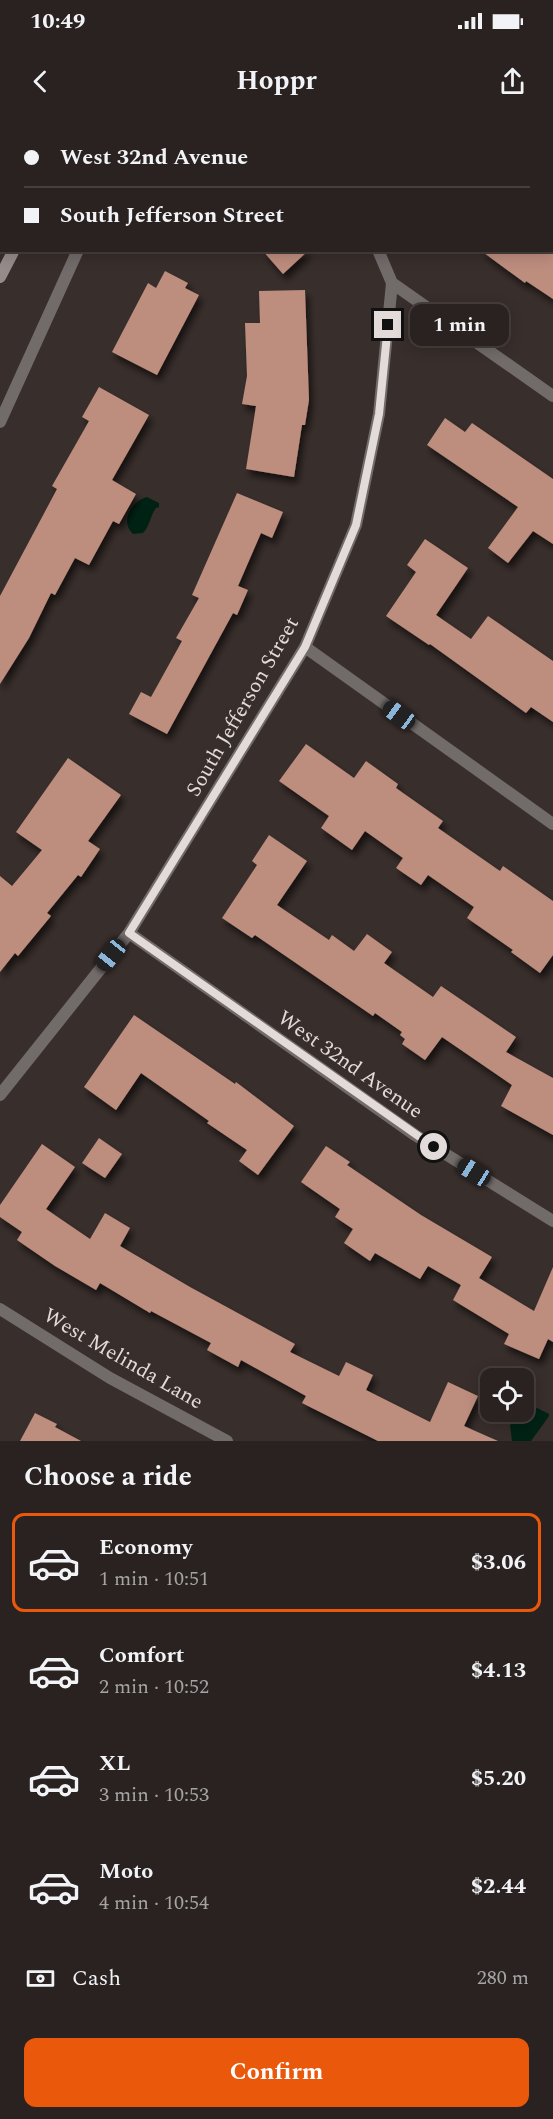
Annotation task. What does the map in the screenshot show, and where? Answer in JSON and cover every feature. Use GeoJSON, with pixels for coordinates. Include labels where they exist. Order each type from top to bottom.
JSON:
{"type":"FeatureCollection","features":[{"type":"Feature","properties":{"kind":"main road"},"geometry":{"type":"LineString","coordinates":[[0,277],[13,252]]}},
{"type":"Feature","properties":{"kind":"street"},"geometry":{"type":"LineString","coordinates":[[0,422],[77,252]]}},
{"type":"Feature","properties":{"kind":"street"},"geometry":{"type":"LineString","coordinates":[[379,252],[392,283],[553,396]]}},
{"type":"Feature","properties":{"kind":"street","name":"South Jefferson Street"},"geometry":{"type":"LineString","coordinates":[[0,1095],[129,933],[305,647],[356,525],[379,414],[392,283]]}},
{"type":"Feature","properties":{"kind":"street"},"geometry":{"type":"LineString","coordinates":[[305,647],[553,824]]}},
{"type":"Feature","properties":{"kind":"street","name":"West 32nd Avenue"},"geometry":{"type":"LineString","coordinates":[[129,933],[415,1135],[553,1221]]}},
{"type":"Feature","properties":{"kind":"street","name":"West Melinda Lane"},"geometry":{"type":"LineString","coordinates":[[0,1309],[110,1378],[227,1441]]}},
{"type":"Feature","properties":{"kind":"shaded area"},"geometry":{"type":"Polygon","coordinates":[[[147,497],[159,503],[159,507],[154,511],[143,533],[133,534],[127,523],[129,512],[132,507],[147,497]]]}},
{"type":"Feature","properties":{"kind":"shaded area"},"geometry":{"type":"Polygon","coordinates":[[[537,1408],[549,1416],[531,1441],[512,1441],[510,1425],[514,1422],[534,1422],[534,1409],[537,1408]]]}},
{"type":"Feature","properties":{"kind":"building"},"geometry":{"type":"Polygon","coordinates":[[[264,252],[307,252],[283,274],[264,252]]]}},
{"type":"Feature","properties":{"kind":"building"},"geometry":{"type":"Polygon","coordinates":[[[483,252],[553,252],[553,299],[526,281],[525,283],[483,252]]]}},
{"type":"Feature","properties":{"kind":"building"},"geometry":{"type":"Polygon","coordinates":[[[165,271],[188,283],[185,288],[199,295],[157,375],[112,352],[148,283],[156,288],[165,271]]]}},
{"type":"Feature","properties":{"kind":"building"},"geometry":{"type":"Polygon","coordinates":[[[305,290],[309,400],[305,425],[302,425],[294,477],[246,469],[256,406],[242,404],[247,376],[245,323],[260,323],[259,291],[305,290]]]}},
{"type":"Feature","properties":{"kind":"building"},"geometry":{"type":"Polygon","coordinates":[[[99,387],[149,415],[112,480],[136,494],[119,524],[113,521],[89,565],[75,558],[55,595],[51,593],[29,638],[0,684],[0,596],[57,489],[52,486],[89,421],[82,417],[99,387]]]}},
{"type":"Feature","properties":{"kind":"building"},"geometry":{"type":"Polygon","coordinates":[[[445,418],[465,432],[472,423],[553,479],[553,544],[533,531],[508,563],[488,548],[518,507],[427,445],[445,418]]]}},
{"type":"Feature","properties":{"kind":"building"},"geometry":{"type":"Polygon","coordinates":[[[237,493],[283,512],[272,538],[261,533],[238,586],[248,590],[237,615],[233,613],[167,734],[129,714],[141,692],[151,697],[182,641],[176,638],[199,598],[192,595],[237,493]]]}},
{"type":"Feature","properties":{"kind":"building"},"geometry":{"type":"Polygon","coordinates":[[[425,539],[468,568],[436,615],[471,639],[488,616],[553,661],[553,722],[531,707],[526,713],[430,644],[386,616],[416,572],[407,565],[425,539]]]}},
{"type":"Feature","properties":{"kind":"building"},"geometry":{"type":"Polygon","coordinates":[[[306,744],[354,778],[366,761],[398,784],[396,788],[443,821],[438,828],[500,871],[503,866],[553,901],[553,955],[540,973],[511,952],[513,950],[467,918],[474,907],[428,875],[421,885],[396,868],[403,858],[365,831],[352,850],[321,828],[329,816],[279,781],[306,744]]]}},
{"type":"Feature","properties":{"kind":"building"},"geometry":{"type":"Polygon","coordinates":[[[68,758],[121,795],[88,841],[100,849],[81,877],[78,875],[47,913],[51,916],[18,956],[15,953],[0,972],[0,876],[12,886],[42,850],[16,832],[68,758]]]}},
{"type":"Feature","properties":{"kind":"building"},"geometry":{"type":"Polygon","coordinates":[[[269,835],[307,861],[277,905],[329,940],[332,935],[354,951],[367,934],[392,952],[384,963],[433,997],[441,986],[516,1037],[506,1052],[553,1078],[553,1135],[501,1106],[512,1085],[442,1037],[425,1060],[402,1044],[405,1039],[400,1035],[402,1032],[375,1013],[373,1016],[255,935],[252,938],[222,918],[257,865],[252,861],[269,835]]]}},
{"type":"Feature","properties":{"kind":"building"},"geometry":{"type":"Polygon","coordinates":[[[134,1015],[235,1084],[236,1082],[294,1126],[258,1175],[239,1161],[247,1150],[141,1073],[116,1110],[84,1087],[134,1015]]]}},
{"type":"Feature","properties":{"kind":"building"},"geometry":{"type":"Polygon","coordinates":[[[99,1138],[122,1154],[105,1178],[82,1163],[99,1138]]]}},
{"type":"Feature","properties":{"kind":"building"},"geometry":{"type":"Polygon","coordinates":[[[42,1144],[75,1167],[46,1209],[90,1239],[105,1213],[130,1228],[120,1246],[295,1344],[290,1352],[339,1376],[346,1362],[373,1375],[366,1390],[430,1422],[448,1382],[478,1396],[464,1426],[498,1441],[378,1441],[302,1403],[306,1396],[241,1360],[238,1367],[207,1350],[211,1343],[151,1311],[150,1313],[100,1283],[96,1290],[55,1266],[17,1240],[22,1232],[0,1217],[0,1205],[42,1144]]]}},
{"type":"Feature","properties":{"kind":"building"},"geometry":{"type":"Polygon","coordinates":[[[326,1146],[350,1162],[347,1165],[421,1215],[492,1257],[479,1278],[534,1311],[553,1267],[553,1342],[548,1339],[539,1359],[504,1344],[509,1334],[453,1300],[461,1285],[428,1266],[420,1279],[375,1253],[370,1261],[344,1243],[353,1229],[335,1217],[340,1209],[301,1182],[326,1146]]]}},
{"type":"Feature","properties":{"kind":"building"},"geometry":{"type":"Polygon","coordinates":[[[35,1413],[57,1424],[55,1427],[81,1441],[20,1441],[35,1413]]]}},
{"type":"Feature","properties":{"kind":"route"},"geometry":{"type":"LineString","coordinates":[[388,325],[379,414],[356,525],[305,647],[129,933],[434,1147]]}}]}
